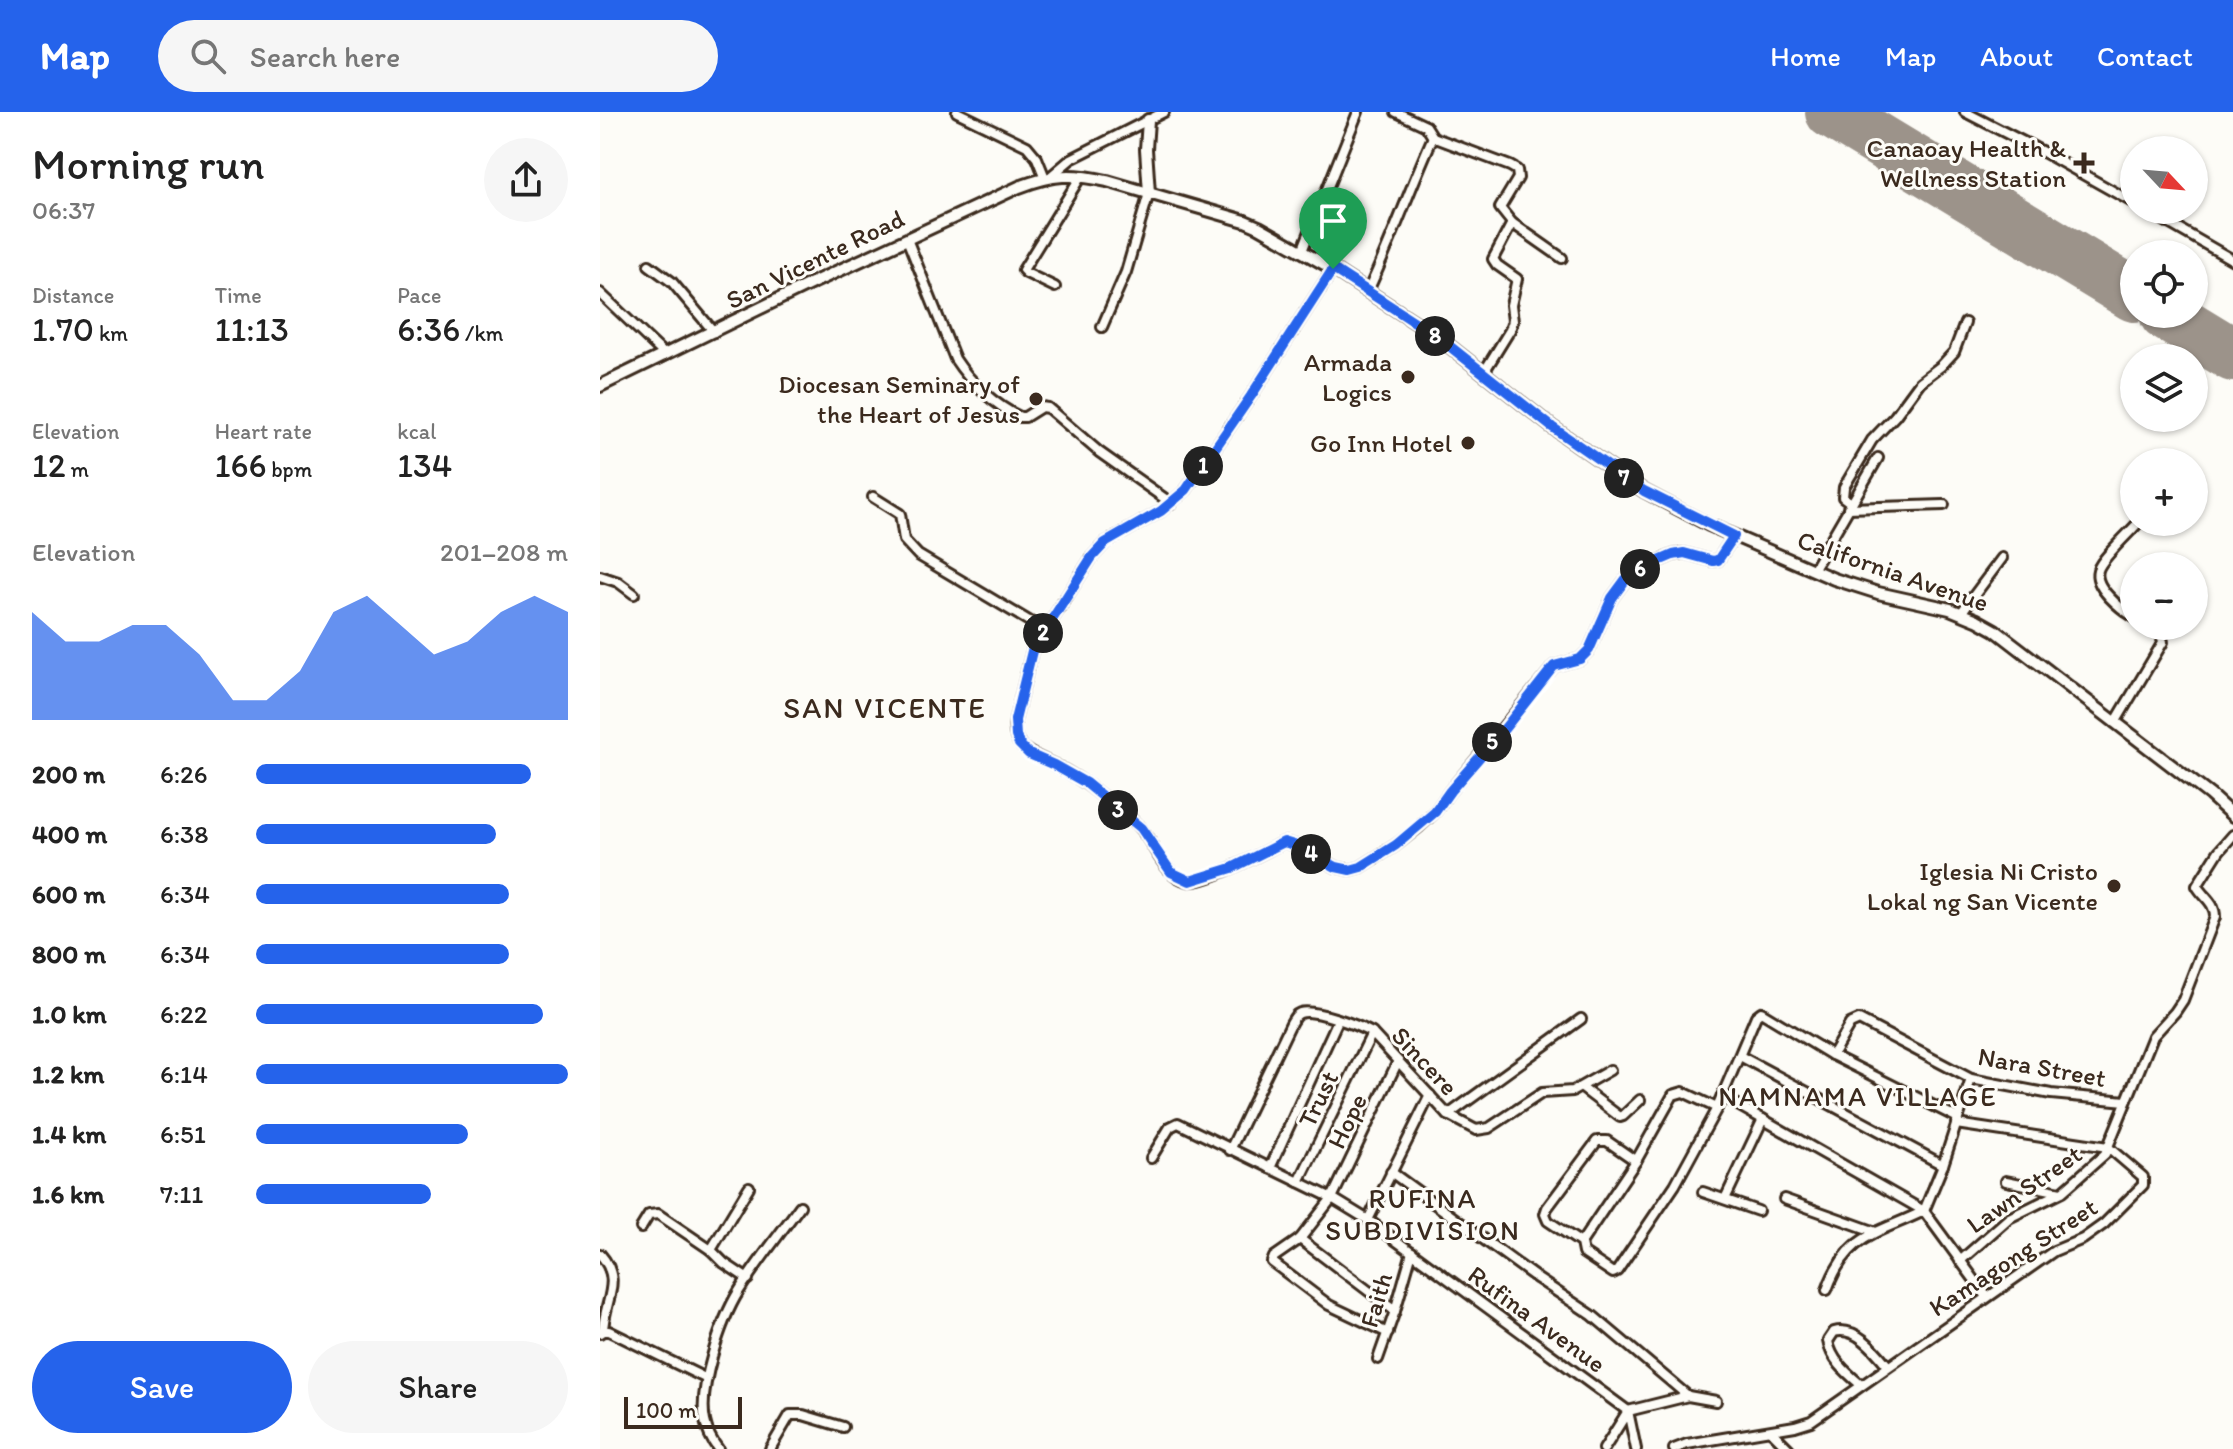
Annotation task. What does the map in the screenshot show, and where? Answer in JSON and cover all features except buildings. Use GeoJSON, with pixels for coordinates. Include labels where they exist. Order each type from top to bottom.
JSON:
{"type":"FeatureCollection","features":[{"type":"Feature","properties":{"kind":"street"},"geometry":{"type":"LineString","coordinates":[[957,112],[1027,146],[1048,177],[1071,159],[1164,112]]}},
{"type":"Feature","properties":{"kind":"street"},"geometry":{"type":"LineString","coordinates":[[1302,251],[1358,112]]}},
{"type":"Feature","properties":{"kind":"street"},"geometry":{"type":"LineString","coordinates":[[1396,112],[1426,126],[1433,137],[1517,170],[1518,178],[1500,208],[1512,223],[1562,258]]}},
{"type":"Feature","properties":{"kind":"street"},"geometry":{"type":"LineString","coordinates":[[1965,112],[2120,195]]}},
{"type":"Feature","properties":{"kind":"street"},"geometry":{"type":"LineString","coordinates":[[1102,327],[1126,272],[1149,193],[1148,120]]}},
{"type":"Feature","properties":{"kind":"street"},"geometry":{"type":"LineString","coordinates":[[1368,291],[1433,137]]}},
{"type":"Feature","properties":{"kind":"street"},"geometry":{"type":"LineString","coordinates":[[1055,287],[1023,270],[1081,176]]}},
{"type":"Feature","properties":{"kind":"street","name":"California Avenue"},"geometry":{"type":"LineString","coordinates":[[1048,177],[1081,176],[1259,227],[1333,269],[1438,337],[1552,427],[1644,491],[1734,536],[1813,570],[1855,586],[1961,613],[1977,620],[2009,640],[2233,816]]}},
{"type":"Feature","properties":{"kind":"street","name":"San Vicente Road"},"geometry":{"type":"LineString","coordinates":[[600,386],[907,239],[1019,187],[1048,177]]}},
{"type":"Feature","properties":{"kind":"street"},"geometry":{"type":"LineString","coordinates":[[1484,372],[1513,321],[1511,305],[1517,279],[1493,259],[1512,223]]}},
{"type":"Feature","properties":{"kind":"street"},"geometry":{"type":"LineString","coordinates":[[2170,224],[2233,260]]}},
{"type":"Feature","properties":{"kind":"street"},"geometry":{"type":"LineString","coordinates":[[907,239],[955,359],[980,389],[1020,417],[1041,407],[1048,408],[1099,452],[1171,503]]}},
{"type":"Feature","properties":{"kind":"street"},"geometry":{"type":"LineString","coordinates":[[649,265],[672,282],[714,332]]}},
{"type":"Feature","properties":{"kind":"street"},"geometry":{"type":"LineString","coordinates":[[1333,269],[1186,490],[1161,511],[1116,536],[1097,551],[1032,651],[1015,720],[1014,729],[1019,744],[1029,754],[1086,783],[1141,828],[1171,872],[1190,881],[1203,878],[1232,868],[1284,842],[1336,867],[1350,870],[1361,867],[1396,845],[1435,812],[1554,666],[1580,659],[1589,650],[1612,598],[1626,579],[1640,569],[1673,555],[1684,553],[1718,560],[1734,536]]}},
{"type":"Feature","properties":{"kind":"street"},"geometry":{"type":"LineString","coordinates":[[600,293],[665,355]]}},
{"type":"Feature","properties":{"kind":"street"},"geometry":{"type":"LineString","coordinates":[[1849,506],[1843,497],[1844,487],[1872,440],[1895,416],[1920,382],[1954,352],[1965,323]]}},
{"type":"Feature","properties":{"kind":"street"},"geometry":{"type":"LineString","coordinates":[[1813,570],[1878,458]]}},
{"type":"Feature","properties":{"kind":"street"},"geometry":{"type":"LineString","coordinates":[[873,497],[900,514],[904,540],[918,555],[1044,630]]}},
{"type":"Feature","properties":{"kind":"street"},"geometry":{"type":"LineString","coordinates":[[1849,506],[1944,505]]}},
{"type":"Feature","properties":{"kind":"street"},"geometry":{"type":"LineString","coordinates":[[2120,608],[2100,586],[2097,577],[2100,565],[2126,536]]}},
{"type":"Feature","properties":{"kind":"street"},"geometry":{"type":"LineString","coordinates":[[1961,613],[2002,558]]}},
{"type":"Feature","properties":{"kind":"street"},"geometry":{"type":"LineString","coordinates":[[600,576],[618,582],[634,594]]}},
{"type":"Feature","properties":{"kind":"street"},"geometry":{"type":"LineString","coordinates":[[2115,723],[2163,640]]}},
{"type":"Feature","properties":{"kind":"street"},"geometry":{"type":"LineString","coordinates":[[1636,1161],[1607,1141],[1597,1141],[1545,1214],[1548,1221],[1581,1243],[1583,1253],[1609,1272],[1617,1271],[1675,1185],[1717,1108],[1756,1016],[1761,1012],[1832,1055],[1957,1121],[2108,1147],[2153,1036],[2183,1000],[2212,925],[2215,909],[2197,888],[2207,867],[2233,835]]}},
{"type":"Feature","properties":{"kind":"street","name":"Sincere"},"geometry":{"type":"LineString","coordinates":[[1230,1150],[1296,1015],[1309,1012],[1372,1033],[1448,1115],[1476,1130],[1485,1130],[1542,1093],[1582,1088],[1610,1070]]}},
{"type":"Feature","properties":{"kind":"street"},"geometry":{"type":"LineString","coordinates":[[1448,1115],[1581,1019]]}},
{"type":"Feature","properties":{"kind":"street"},"geometry":{"type":"LineString","coordinates":[[1270,1168],[1338,1020]]}},
{"type":"Feature","properties":{"kind":"street","name":"Nara Street"},"geometry":{"type":"LineString","coordinates":[[1832,1055],[1850,1024],[1859,1020],[1971,1079],[2051,1094],[2126,1101]]}},
{"type":"Feature","properties":{"kind":"street","name":"Trust"},"geometry":{"type":"LineString","coordinates":[[1299,1182],[1372,1033]]}},
{"type":"Feature","properties":{"kind":"street"},"geometry":{"type":"LineString","coordinates":[[1740,1056],[1943,1165]]}},
{"type":"Feature","properties":{"kind":"street","name":"Hope"},"geometry":{"type":"LineString","coordinates":[[1388,1333],[1329,1305],[1272,1262],[1274,1257],[1300,1239],[1332,1198],[1398,1061]]}},
{"type":"Feature","properties":{"kind":"street"},"geometry":{"type":"LineString","coordinates":[[1827,1290],[1846,1252],[1857,1242],[1924,1211],[1943,1165],[1971,1079]]}},
{"type":"Feature","properties":{"kind":"street"},"geometry":{"type":"LineString","coordinates":[[1582,1088],[1620,1117],[1640,1100]]}},
{"type":"Feature","properties":{"kind":"street"},"geometry":{"type":"LineString","coordinates":[[1581,1243],[1636,1161],[1673,1095],[1683,1092],[1717,1108]]}},
{"type":"Feature","properties":{"kind":"street"},"geometry":{"type":"LineString","coordinates":[[1368,1220],[1430,1095]]}},
{"type":"Feature","properties":{"kind":"street"},"geometry":{"type":"LineString","coordinates":[[1722,1096],[1924,1211],[1987,1297]]}},
{"type":"Feature","properties":{"kind":"street"},"geometry":{"type":"LineString","coordinates":[[1725,1199],[1763,1119]]}},
{"type":"Feature","properties":{"kind":"street","name":"Rufina Avenue"},"geometry":{"type":"LineString","coordinates":[[1151,1158],[1170,1127],[1178,1123],[1332,1198],[1368,1220],[1628,1411]]}},
{"type":"Feature","properties":{"kind":"street","name":"Lawn Street"},"geometry":{"type":"LineString","coordinates":[[1960,1261],[2009,1218],[2062,1192],[2099,1160],[2108,1147]]}},
{"type":"Feature","properties":{"kind":"street","name":"Kamagong Street"},"geometry":{"type":"LineString","coordinates":[[1674,1449],[1811,1421],[2054,1251],[2083,1239],[2104,1224],[2143,1185],[2143,1177],[2108,1147]]}},
{"type":"Feature","properties":{"kind":"street"},"geometry":{"type":"LineString","coordinates":[[1391,1172],[1592,1315],[1688,1396]]}},
{"type":"Feature","properties":{"kind":"street"},"geometry":{"type":"LineString","coordinates":[[2006,1181],[2062,1192]]}},
{"type":"Feature","properties":{"kind":"street"},"geometry":{"type":"LineString","coordinates":[[711,1250],[749,1187]]}},
{"type":"Feature","properties":{"kind":"street"},"geometry":{"type":"LineString","coordinates":[[1703,1192],[1758,1211]]}},
{"type":"Feature","properties":{"kind":"street"},"geometry":{"type":"LineString","coordinates":[[1784,1199],[1876,1232]]}},
{"type":"Feature","properties":{"kind":"street"},"geometry":{"type":"LineString","coordinates":[[718,1449],[705,1420],[707,1379],[720,1332],[733,1301],[800,1206]]}},
{"type":"Feature","properties":{"kind":"street"},"geometry":{"type":"LineString","coordinates":[[641,1228],[649,1215],[658,1214],[748,1279]]}},
{"type":"Feature","properties":{"kind":"street"},"geometry":{"type":"LineString","coordinates":[[1300,1239],[1395,1311]]}},
{"type":"Feature","properties":{"kind":"street","name":"Faith"},"geometry":{"type":"LineString","coordinates":[[1378,1359],[1412,1252]]}},
{"type":"Feature","properties":{"kind":"street"},"geometry":{"type":"LineString","coordinates":[[600,1254],[612,1271],[602,1332],[609,1331],[707,1379]]}},
{"type":"Feature","properties":{"kind":"street"},"geometry":{"type":"LineString","coordinates":[[1861,1385],[1832,1355],[1828,1341],[1834,1332],[1843,1331],[1857,1336],[1870,1345],[1888,1366]]}},
{"type":"Feature","properties":{"kind":"street"},"geometry":{"type":"LineString","coordinates":[[1604,1449],[1628,1411],[1688,1396],[1716,1401]]}},
{"type":"Feature","properties":{"kind":"street"},"geometry":{"type":"LineString","coordinates":[[1628,1411],[1636,1449]]}},
{"type":"Feature","properties":{"kind":"street"},"geometry":{"type":"LineString","coordinates":[[770,1449],[786,1419],[793,1414],[843,1427]]}},
{"type":"Feature","properties":{"kind":"street"},"geometry":{"type":"LineString","coordinates":[[1771,1431],[1789,1449]]}},
{"type":"Feature","properties":{"kind":"runway"},"geometry":{"type":"LineString","coordinates":[[1832,112],[2120,287]]}},
{"type":"Feature","properties":{"kind":"runway"},"geometry":{"type":"LineString","coordinates":[[2189,328],[2233,355]]}},
{"type":"Feature","properties":{"kind":"place","name":"Canaoay Health & Wellness Station"},"geometry":{"type":"Point","coordinates":[2084,163]}},
{"type":"Feature","properties":{"kind":"place","name":"Armada Logics"},"geometry":{"type":"Point","coordinates":[1408,377]}},
{"type":"Feature","properties":{"kind":"place","name":"Diocesan Seminary of the Heart of Jesus"},"geometry":{"type":"Point","coordinates":[1036,399]}},
{"type":"Feature","properties":{"kind":"place","name":"Go Inn Hotel"},"geometry":{"type":"Point","coordinates":[1468,443]}},
{"type":"Feature","properties":{"kind":"place","name":"Iglesia Ni Cristo Lokal ng San Vicente"},"geometry":{"type":"Point","coordinates":[2114,886]}},
{"type":"Feature","properties":{"kind":"district","name":"SAN VICENTE"},"geometry":{"type":"Point","coordinates":[885,707]}},
{"type":"Feature","properties":{"kind":"district","name":"NAMNAMA VILLAGE"},"geometry":{"type":"Point","coordinates":[1858,1096]}},
{"type":"Feature","properties":{"kind":"district","name":"RUFINA SUBDIVISION"},"geometry":{"type":"Point","coordinates":[1423,1214]}},
{"type":"Feature","properties":{"kind":"route"},"geometry":{"type":"LineString","coordinates":[[1333,269],[1438,337],[1552,427],[1644,491],[1734,536],[1718,560],[1684,553],[1673,555],[1640,569],[1626,579],[1612,598],[1589,650],[1580,659],[1554,666],[1435,812],[1396,845],[1361,867],[1350,870],[1336,867],[1284,842],[1232,868],[1190,881],[1171,872],[1141,828],[1086,783],[1029,754],[1019,744],[1014,729],[1015,720],[1032,651],[1092,557],[1105,543],[1161,511],[1186,490],[1333,269]]}}]}
